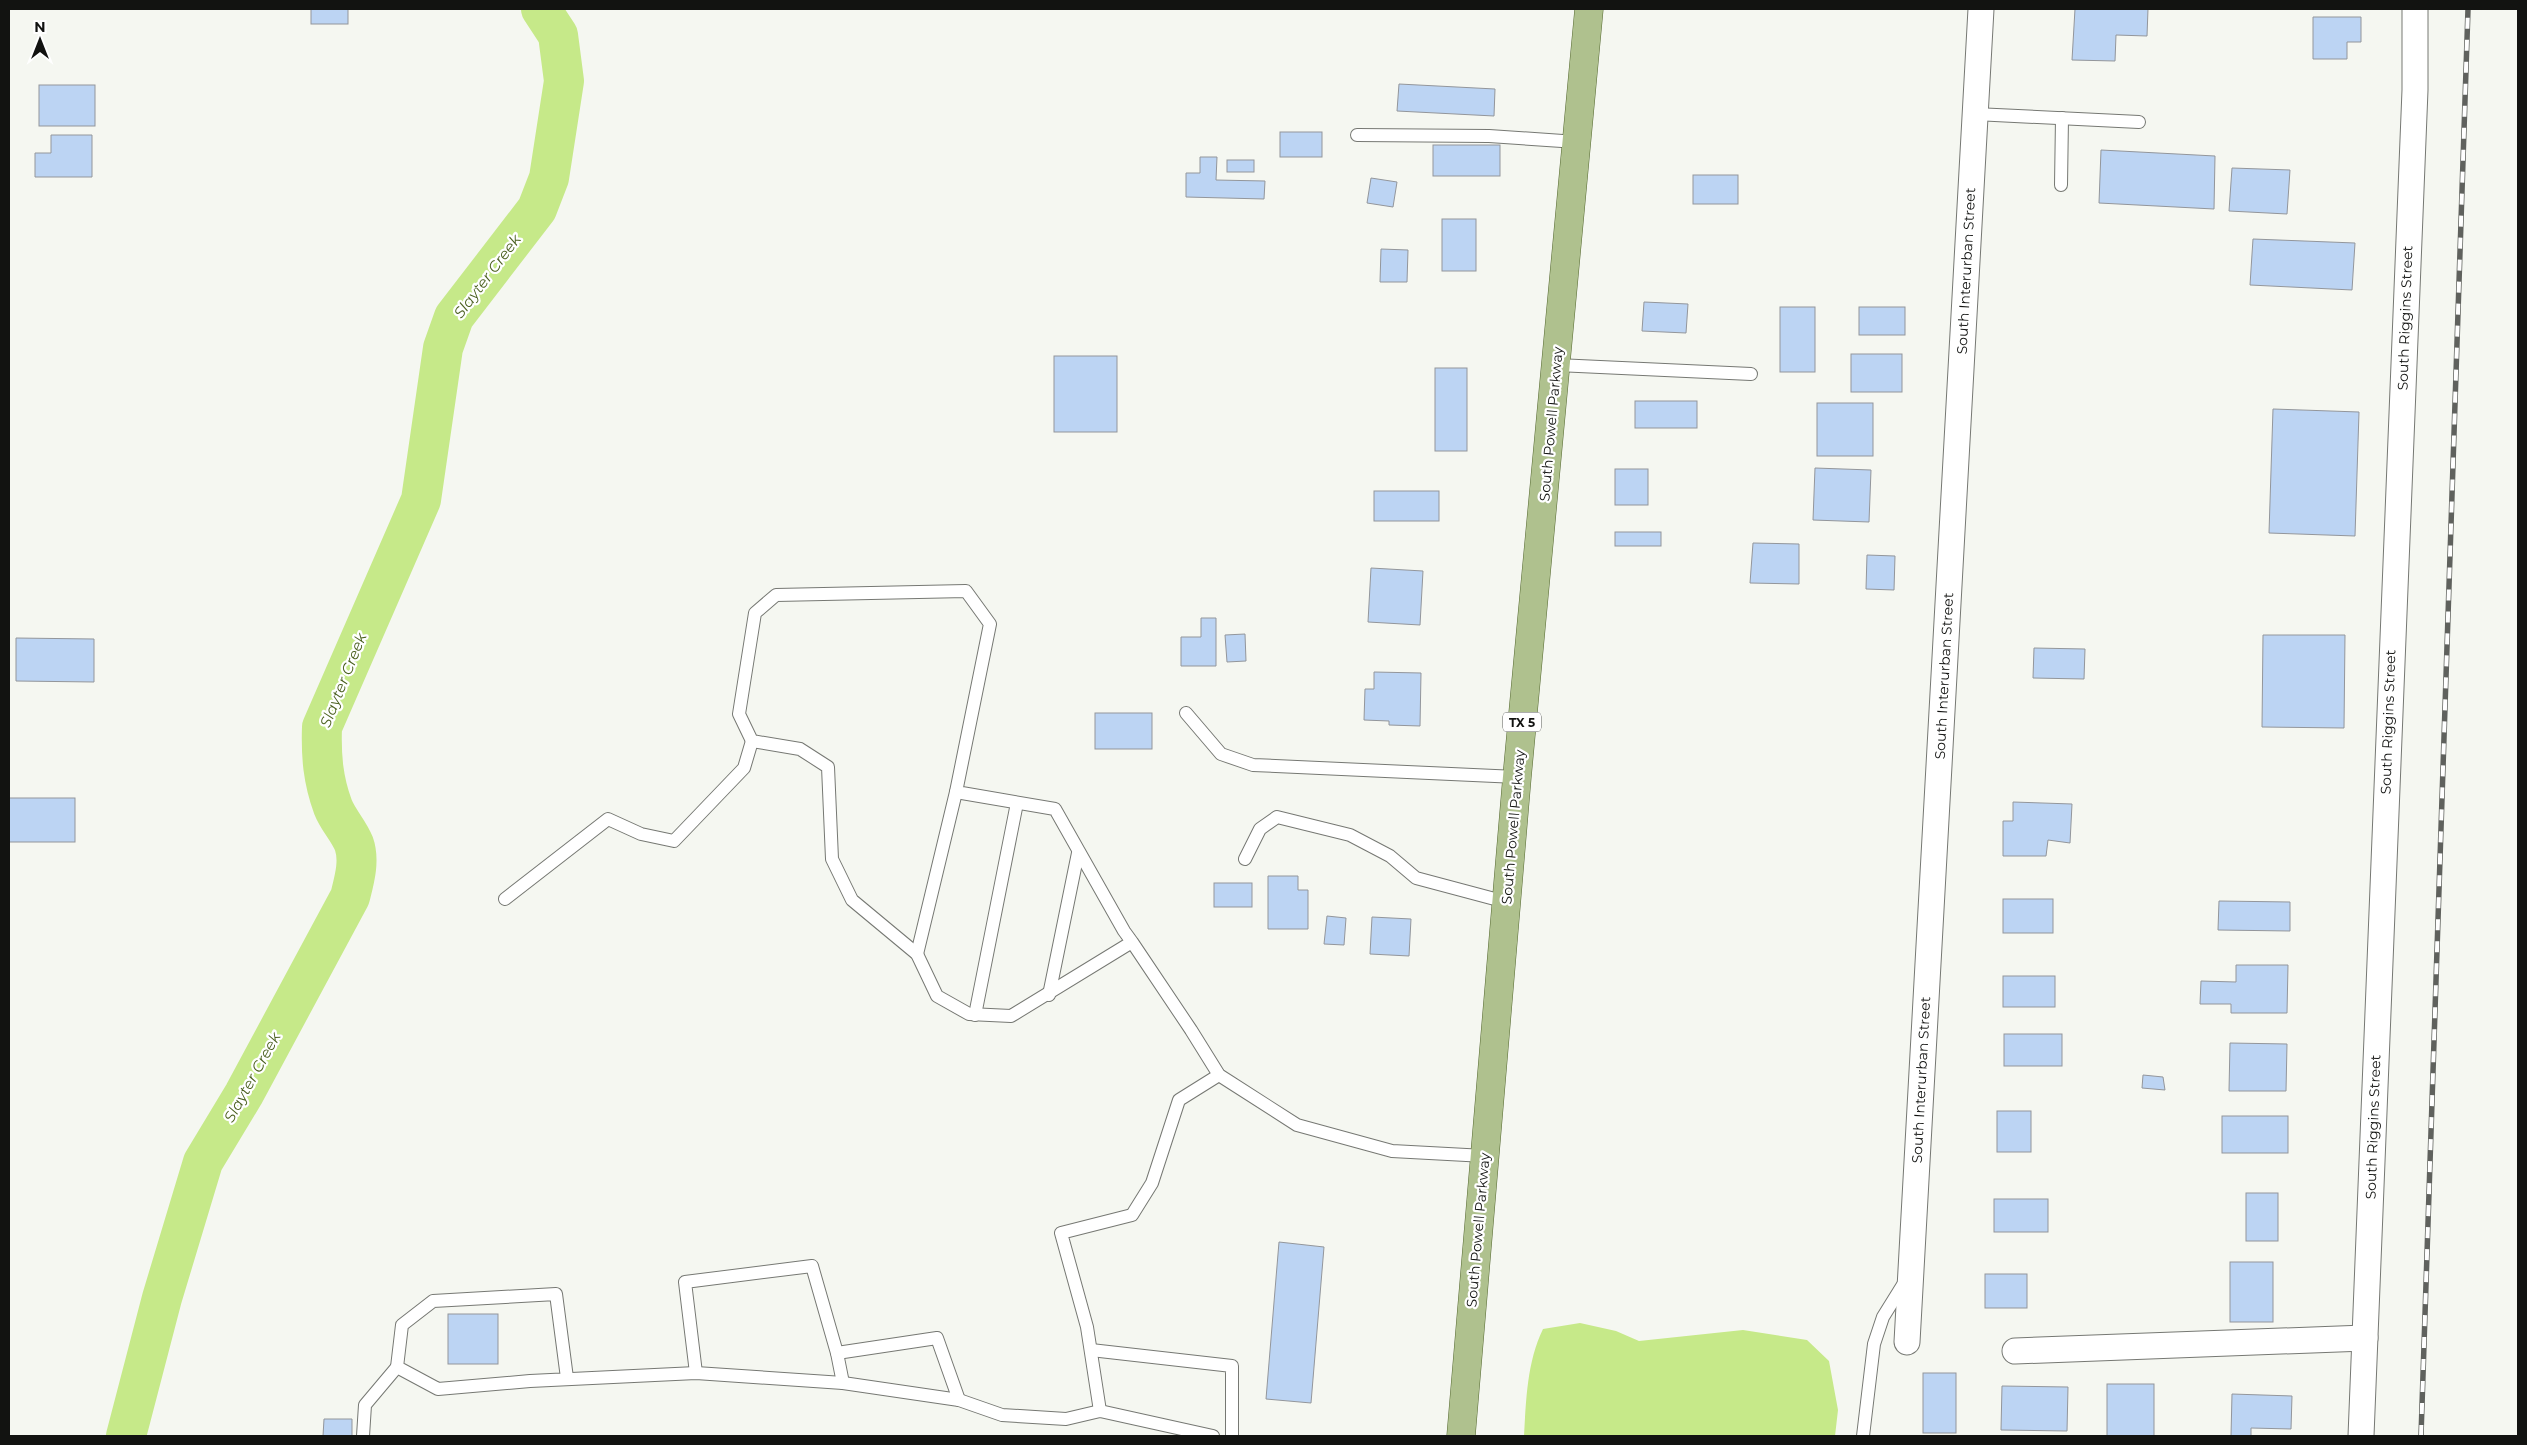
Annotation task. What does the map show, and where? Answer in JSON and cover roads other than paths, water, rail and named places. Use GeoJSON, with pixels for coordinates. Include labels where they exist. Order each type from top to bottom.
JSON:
{"type":"FeatureCollection","features":[{"type":"Feature","properties":{"kind":"main road","name":"South Powell Parkway"},"geometry":{"type":"LineString","coordinates":[[1458,1434],[1589,9]]}},
{"type":"Feature","properties":{"kind":"street","name":"South Interurban Street"},"geometry":{"type":"LineString","coordinates":[[1907,1342],[1981,9]]}},
{"type":"Feature","properties":{"kind":"street","name":"South Riggins Street"},"geometry":{"type":"LineString","coordinates":[[2361,1436],[2415,90],[2415,9]]}},
{"type":"Feature","properties":{"kind":"street"},"geometry":{"type":"LineString","coordinates":[[2015,1351],[2365,1338]]}},
{"type":"Feature","properties":{"kind":"lane"},"geometry":{"type":"LineString","coordinates":[[1975,114],[2139,122]]}},
{"type":"Feature","properties":{"kind":"lane"},"geometry":{"type":"LineString","coordinates":[[2061,186],[2062,118]]}},
{"type":"Feature","properties":{"kind":"lane"},"geometry":{"type":"LineString","coordinates":[[1357,135],[1489,136],[1577,142]]}},
{"type":"Feature","properties":{"kind":"lane"},"geometry":{"type":"LineString","coordinates":[[1557,365],[1751,374]]}},
{"type":"Feature","properties":{"kind":"lane"},"geometry":{"type":"LineString","coordinates":[[505,899],[608,819],[641,834],[674,841],[744,768],[752,742],[739,714],[755,613],[776,595],[966,591],[990,624],[956,792],[917,954]]}},
{"type":"Feature","properties":{"kind":"lane"},"geometry":{"type":"LineString","coordinates":[[1186,712],[1221,754],[1253,764],[1517,777]]}},
{"type":"Feature","properties":{"kind":"lane"},"geometry":{"type":"LineString","coordinates":[[752,742],[800,749],[828,767],[832,859],[852,900],[917,954],[938,996],[969,1014],[1011,1016],[1132,942]]}},
{"type":"Feature","properties":{"kind":"lane"},"geometry":{"type":"LineString","coordinates":[[956,792],[1055,809],[1078,853],[1132,942],[1191,1030],[1219,1076],[1297,1125],[1392,1151],[1485,1156]]}},
{"type":"Feature","properties":{"kind":"lane"},"geometry":{"type":"LineString","coordinates":[[975,1015],[1017,803]]}},
{"type":"Feature","properties":{"kind":"lane"},"geometry":{"type":"LineString","coordinates":[[1245,859],[1260,829],[1277,817],[1350,835],[1390,856],[1416,878],[1506,902]]}},
{"type":"Feature","properties":{"kind":"lane"},"geometry":{"type":"LineString","coordinates":[[1049,994],[1078,853]]}},
{"type":"Feature","properties":{"kind":"lane"},"geometry":{"type":"LineString","coordinates":[[1100,1411],[1087,1328],[1061,1233],[1132,1215],[1152,1183],[1179,1100],[1219,1076]]}},
{"type":"Feature","properties":{"kind":"lane"},"geometry":{"type":"LineString","coordinates":[[696,1372],[685,1282],[812,1266],[837,1353],[843,1383]]}},
{"type":"Feature","properties":{"kind":"lane"},"geometry":{"type":"LineString","coordinates":[[1863,1436],[1874,1344],[1883,1317],[1910,1273]]}},
{"type":"Feature","properties":{"kind":"lane"},"geometry":{"type":"LineString","coordinates":[[363,1436],[365,1406],[397,1367],[402,1324],[433,1301],[556,1294],[567,1378]]}},
{"type":"Feature","properties":{"kind":"lane"},"geometry":{"type":"LineString","coordinates":[[837,1353],[937,1338],[959,1400]]}},
{"type":"Feature","properties":{"kind":"lane"},"geometry":{"type":"LineString","coordinates":[[1091,1350],[1232,1366],[1232,1436]]}},
{"type":"Feature","properties":{"kind":"lane"},"geometry":{"type":"LineString","coordinates":[[397,1367],[438,1389],[567,1378],[696,1372],[843,1383],[959,1400],[1002,1415],[1066,1419],[1100,1411],[1213,1436]]}},
{"type":"Feature","properties":{"kind":"waterway","name":"Slayter Creek"},"geometry":{"type":"LineString","coordinates":[[126,1436],[162,1298],[203,1162],[244,1094],[350,897],[356,871],[356,851],[352,839],[335,812],[327,787],[322,758],[322,727],[421,500],[443,348],[454,317],[537,209],[549,178],[564,81],[558,35],[541,9]]}},
{"type":"Feature","properties":{"kind":"railway"},"geometry":{"type":"LineString","coordinates":[[2421,1436],[2468,9]]}}]}
